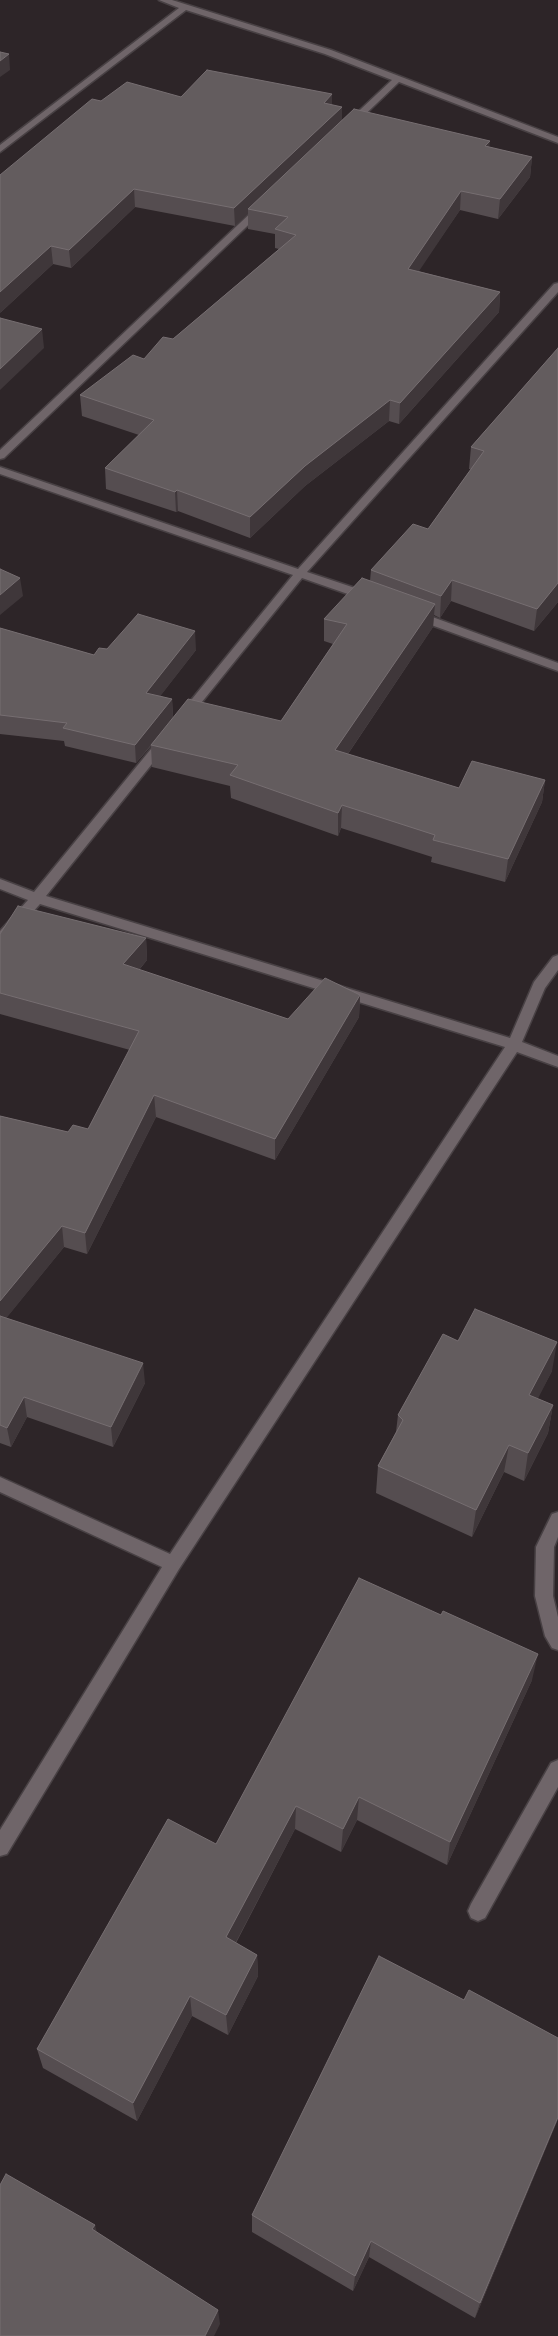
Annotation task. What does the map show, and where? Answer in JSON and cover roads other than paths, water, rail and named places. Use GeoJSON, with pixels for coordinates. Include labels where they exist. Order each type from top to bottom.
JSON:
{"type":"FeatureCollection","features":[{"type":"Feature","properties":{"kind":"street"},"geometry":{"type":"LineString","coordinates":[[163,0],[328,52],[558,140]]}},
{"type":"Feature","properties":{"kind":"street"},"geometry":{"type":"LineString","coordinates":[[0,149],[185,7]]}},
{"type":"Feature","properties":{"kind":"street"},"geometry":{"type":"LineString","coordinates":[[340,134],[398,79]]}},
{"type":"Feature","properties":{"kind":"street"},"geometry":{"type":"LineString","coordinates":[[0,456],[268,202]]}},
{"type":"Feature","properties":{"kind":"street"},"geometry":{"type":"LineString","coordinates":[[0,940],[37,898],[301,572],[558,286]]}},
{"type":"Feature","properties":{"kind":"street"},"geometry":{"type":"LineString","coordinates":[[0,470],[301,572],[384,603]]}},
{"type":"Feature","properties":{"kind":"street"},"geometry":{"type":"LineString","coordinates":[[402,610],[558,667]]}},
{"type":"Feature","properties":{"kind":"street"},"geometry":{"type":"LineString","coordinates":[[0,884],[37,898],[514,1045],[558,1062]]}},
{"type":"Feature","properties":{"kind":"street"},"geometry":{"type":"LineString","coordinates":[[0,1847],[173,1564],[514,1045],[538,986],[558,960]]}},
{"type":"Feature","properties":{"kind":"street"},"geometry":{"type":"LineString","coordinates":[[0,1484],[173,1564]]}},
{"type":"Feature","properties":{"kind":"street"},"geometry":{"type":"LineString","coordinates":[[558,1519],[545,1547],[544,1596],[554,1636],[558,1642]]}},
{"type":"Feature","properties":{"kind":"street"},"geometry":{"type":"LineString","coordinates":[[478,1911],[558,1769]]}}]}
